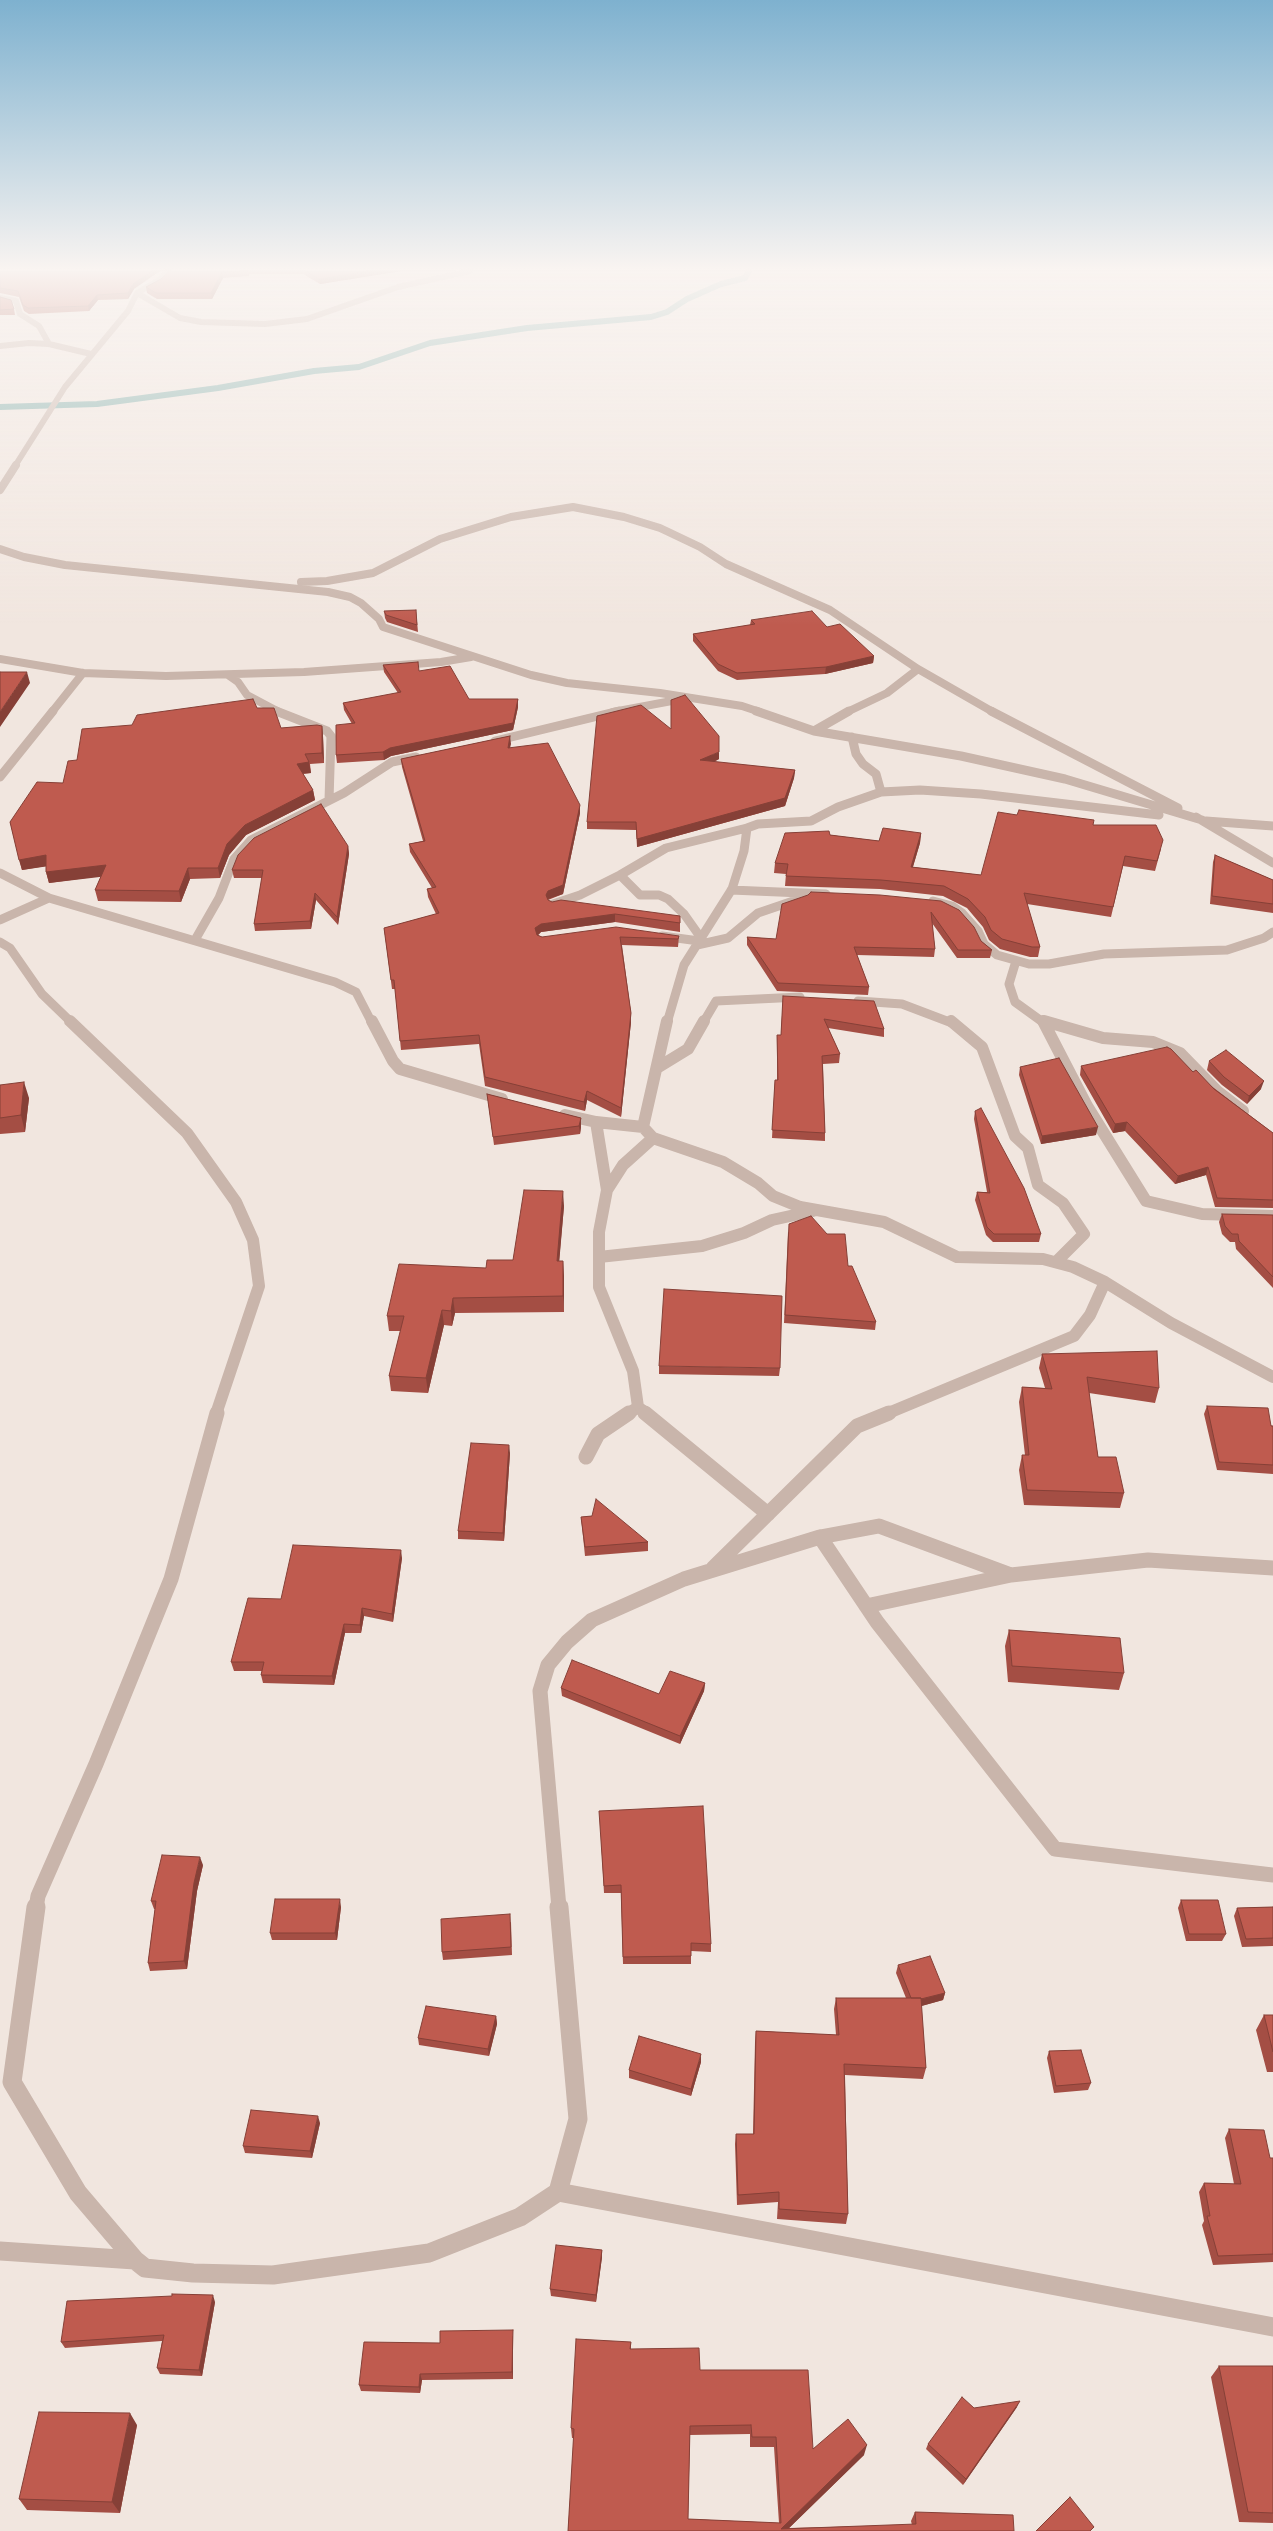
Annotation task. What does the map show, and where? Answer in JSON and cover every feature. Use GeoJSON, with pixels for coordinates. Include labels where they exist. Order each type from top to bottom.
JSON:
{"type":"FeatureCollection","features":[{"type":"Feature","properties":{"kind":"street"},"geometry":{"type":"LineString","coordinates":[[0,490],[53,404],[64,389]]}},
{"type":"Feature","properties":{"kind":"street"},"geometry":{"type":"LineString","coordinates":[[260,584],[327,581],[373,572],[440,539],[491,522],[554,509],[586,508],[660,528],[700,547],[726,564],[824,607],[918,669],[1001,717],[1202,820],[1273,863]]}},
{"type":"Feature","properties":{"kind":"street"},"geometry":{"type":"LineString","coordinates":[[0,549],[24,557],[65,565],[260,584],[321,591],[350,597],[361,603],[383,627],[531,675],[567,683],[742,706],[814,730],[961,756],[1065,779],[1202,820]]}},
{"type":"Feature","properties":{"kind":"street"},"geometry":{"type":"LineString","coordinates":[[0,659],[83,673],[138,676],[228,675],[397,666],[473,657]]}},
{"type":"Feature","properties":{"kind":"street"},"geometry":{"type":"LineString","coordinates":[[814,730],[865,702],[887,693],[918,669]]}},
{"type":"Feature","properties":{"kind":"street"},"geometry":{"type":"LineString","coordinates":[[0,777],[83,673]]}},
{"type":"Feature","properties":{"kind":"street"},"geometry":{"type":"LineString","coordinates":[[228,675],[238,682],[247,695],[260,704],[293,719],[327,731],[331,736],[329,800]]}},
{"type":"Feature","properties":{"kind":"street"},"geometry":{"type":"LineString","coordinates":[[488,743],[643,705],[688,698]]}},
{"type":"Feature","properties":{"kind":"street"},"geometry":{"type":"LineString","coordinates":[[852,737],[856,754],[876,774],[881,786],[880,792]]}},
{"type":"Feature","properties":{"kind":"street"},"geometry":{"type":"LineString","coordinates":[[195,940],[219,898],[234,859],[251,840],[329,800],[392,762],[430,754]]}},
{"type":"Feature","properties":{"kind":"street"},"geometry":{"type":"LineString","coordinates":[[553,904],[580,894],[620,875],[666,848],[758,824],[811,821],[838,807],[880,792],[920,790],[981,794],[1202,820],[1273,826]]}},
{"type":"Feature","properties":{"kind":"street"},"geometry":{"type":"LineString","coordinates":[[643,1127],[684,965],[731,890],[744,851],[747,828]]}},
{"type":"Feature","properties":{"kind":"street"},"geometry":{"type":"LineString","coordinates":[[0,873],[49,898],[195,940],[271,965],[335,982],[356,992],[393,1061],[400,1070],[513,1102]]}},
{"type":"Feature","properties":{"kind":"street"},"geometry":{"type":"LineString","coordinates":[[620,875],[640,895],[659,895],[668,899],[684,914],[699,942]]}},
{"type":"Feature","properties":{"kind":"street"},"geometry":{"type":"LineString","coordinates":[[731,890],[836,894]]}},
{"type":"Feature","properties":{"kind":"street"},"geometry":{"type":"LineString","coordinates":[[656,934],[699,942],[728,938],[758,913],[790,900],[818,893]]}},
{"type":"Feature","properties":{"kind":"street"},"geometry":{"type":"LineString","coordinates":[[0,920],[49,898]]}},
{"type":"Feature","properties":{"kind":"street"},"geometry":{"type":"LineString","coordinates":[[924,900],[952,906],[970,921],[984,944],[997,955],[1016,961],[1049,964],[1104,954],[1227,950],[1258,940],[1273,932]]}},
{"type":"Feature","properties":{"kind":"street"},"geometry":{"type":"LineString","coordinates":[[0,942],[10,948],[42,994],[187,1133],[236,1202],[253,1240],[259,1286],[215,1418],[171,1578],[96,1764],[38,1896],[12,2082],[78,2193],[136,2260],[146,2268],[193,2273],[273,2275],[429,2252],[520,2217],[558,2192],[578,2119],[540,1691],[548,1665],[567,1642],[592,1620],[684,1579],[820,1537],[879,1526],[1011,1575]]}},
{"type":"Feature","properties":{"kind":"street"},"geometry":{"type":"LineString","coordinates":[[1016,961],[1009,984],[1015,1002],[1043,1020],[1103,1038],[1153,1042],[1180,1053],[1218,1091],[1252,1118]]}},
{"type":"Feature","properties":{"kind":"street"},"geometry":{"type":"LineString","coordinates":[[657,1068],[688,1049],[716,1000],[809,998]]}},
{"type":"Feature","properties":{"kind":"street"},"geometry":{"type":"LineString","coordinates":[[846,1000],[902,1004],[949,1020],[982,1047],[1015,1136],[1028,1148],[1038,1185],[1063,1203],[1084,1234],[1056,1262]]}},
{"type":"Feature","properties":{"kind":"street"},"geometry":{"type":"LineString","coordinates":[[1043,1020],[1087,1106],[1146,1202],[1202,1214],[1273,1216]]}},
{"type":"Feature","properties":{"kind":"street"},"geometry":{"type":"LineString","coordinates":[[558,1114],[596,1122],[643,1127],[653,1138],[723,1162],[758,1182],[773,1196],[800,1207],[884,1222],[957,1257],[1043,1259],[1073,1267],[1105,1282],[1171,1323],[1273,1377]]}},
{"type":"Feature","properties":{"kind":"street"},"geometry":{"type":"LineString","coordinates":[[596,1122],[607,1190],[599,1232],[599,1287],[633,1371],[638,1407],[768,1514]]}},
{"type":"Feature","properties":{"kind":"street"},"geometry":{"type":"LineString","coordinates":[[607,1190],[623,1165],[653,1138]]}},
{"type":"Feature","properties":{"kind":"street"},"geometry":{"type":"LineString","coordinates":[[600,1257],[702,1246],[744,1233],[772,1220],[818,1210]]}},
{"type":"Feature","properties":{"kind":"street"},"geometry":{"type":"LineString","coordinates":[[711,1571],[857,1426],[1074,1336],[1090,1315],[1105,1282]]}},
{"type":"Feature","properties":{"kind":"street"},"geometry":{"type":"LineString","coordinates":[[586,1457],[598,1434],[638,1407]]}},
{"type":"Feature","properties":{"kind":"street"},"geometry":{"type":"LineString","coordinates":[[820,1537],[866,1606],[1055,1850],[1273,1875]]}},
{"type":"Feature","properties":{"kind":"street"},"geometry":{"type":"LineString","coordinates":[[866,1606],[1011,1575],[1148,1560],[1273,1568]]}},
{"type":"Feature","properties":{"kind":"street"},"geometry":{"type":"LineString","coordinates":[[558,2192],[1273,2327]]}},
{"type":"Feature","properties":{"kind":"street"},"geometry":{"type":"LineString","coordinates":[[0,2251],[136,2260]]}},
{"type":"Feature","properties":{"kind":"building"},"geometry":{"type":"Polygon","coordinates":[[[416,610],[417,625],[386,615],[384,611],[416,610]]]}},
{"type":"Feature","properties":{"kind":"building"},"geometry":{"type":"Polygon","coordinates":[[[812,611],[827,627],[840,624],[874,656],[826,667],[737,673],[718,664],[693,634],[755,624],[751,620],[812,611]]]}},
{"type":"Feature","properties":{"kind":"building"},"geometry":{"type":"Polygon","coordinates":[[[418,662],[419,671],[450,666],[469,699],[518,699],[513,723],[390,748],[383,752],[336,755],[336,725],[355,723],[343,703],[401,692],[383,665],[418,662]]]}},
{"type":"Feature","properties":{"kind":"building"},"geometry":{"type":"Polygon","coordinates":[[[0,672],[27,672],[0,712],[0,672]]]}},
{"type":"Feature","properties":{"kind":"building"},"geometry":{"type":"Polygon","coordinates":[[[685,695],[719,736],[719,752],[700,760],[795,770],[785,798],[637,839],[636,822],[587,822],[597,716],[641,705],[671,729],[671,700],[685,695]]]}},
{"type":"Feature","properties":{"kind":"building"},"geometry":{"type":"Polygon","coordinates":[[[253,699],[257,708],[274,708],[281,728],[322,726],[322,753],[305,754],[309,762],[297,764],[313,790],[245,825],[227,844],[218,868],[188,868],[179,891],[95,890],[106,865],[46,872],[46,855],[19,860],[10,822],[37,782],[63,783],[68,761],[77,760],[82,729],[132,725],[137,715],[253,699]]]}},
{"type":"Feature","properties":{"kind":"building"},"geometry":{"type":"Polygon","coordinates":[[[510,736],[508,748],[548,743],[580,805],[563,885],[548,891],[546,895],[548,900],[552,902],[561,900],[680,916],[680,923],[615,914],[541,924],[535,928],[537,935],[542,937],[616,927],[679,936],[678,939],[620,937],[631,1013],[621,1108],[587,1091],[584,1102],[485,1077],[479,1035],[400,1041],[394,980],[391,980],[384,928],[439,913],[427,889],[436,887],[409,844],[425,841],[401,759],[510,736]]]}},
{"type":"Feature","properties":{"kind":"building"},"geometry":{"type":"Polygon","coordinates":[[[321,804],[348,846],[337,917],[315,893],[310,921],[254,924],[263,870],[232,870],[238,855],[254,838],[321,804]]]}},
{"type":"Feature","properties":{"kind":"building"},"geometry":{"type":"Polygon","coordinates":[[[1019,810],[1094,820],[1093,825],[1156,825],[1163,840],[1157,861],[1125,856],[1113,907],[1024,893],[1040,947],[1032,947],[1002,939],[991,930],[985,917],[968,899],[944,886],[881,880],[786,876],[788,864],[775,863],[785,833],[829,831],[830,835],[879,841],[883,828],[921,833],[911,867],[981,875],[998,812],[1017,815],[1019,810]]]}},
{"type":"Feature","properties":{"kind":"building"},"geometry":{"type":"Polygon","coordinates":[[[1215,855],[1273,880],[1273,904],[1212,896],[1215,855]]]}},
{"type":"Feature","properties":{"kind":"building"},"geometry":{"type":"Polygon","coordinates":[[[811,892],[880,895],[941,901],[959,910],[974,927],[981,941],[992,950],[958,950],[931,912],[935,949],[854,947],[869,987],[778,983],[747,937],[776,939],[782,904],[808,895],[811,892]]]}},
{"type":"Feature","properties":{"kind":"building"},"geometry":{"type":"Polygon","coordinates":[[[783,996],[874,1001],[884,1029],[824,1019],[840,1054],[822,1056],[825,1133],[772,1130],[775,1080],[778,1080],[777,1035],[781,1035],[783,996]]]}},
{"type":"Feature","properties":{"kind":"building"},"geometry":{"type":"Polygon","coordinates":[[[1167,1047],[1193,1072],[1196,1070],[1214,1089],[1273,1133],[1273,1200],[1217,1198],[1208,1167],[1178,1176],[1127,1122],[1115,1124],[1081,1066],[1167,1047]]]}},
{"type":"Feature","properties":{"kind":"building"},"geometry":{"type":"Polygon","coordinates":[[[1226,1050],[1264,1081],[1249,1096],[1224,1077],[1209,1061],[1226,1050]]]}},
{"type":"Feature","properties":{"kind":"building"},"geometry":{"type":"Polygon","coordinates":[[[1059,1058],[1098,1127],[1042,1136],[1020,1067],[1059,1058]]]}},
{"type":"Feature","properties":{"kind":"building"},"geometry":{"type":"Polygon","coordinates":[[[24,1082],[21,1115],[0,1118],[0,1085],[24,1082]]]}},
{"type":"Feature","properties":{"kind":"building"},"geometry":{"type":"Polygon","coordinates":[[[487,1094],[581,1118],[579,1126],[493,1137],[487,1094]]]}},
{"type":"Feature","properties":{"kind":"building"},"geometry":{"type":"Polygon","coordinates":[[[981,1108],[1024,1188],[1041,1234],[994,1234],[987,1227],[977,1192],[990,1193],[975,1111],[981,1108]]]}},
{"type":"Feature","properties":{"kind":"building"},"geometry":{"type":"Polygon","coordinates":[[[524,1190],[563,1191],[557,1261],[563,1261],[563,1296],[453,1298],[451,1311],[442,1310],[426,1378],[389,1376],[404,1316],[387,1316],[399,1264],[486,1268],[487,1260],[513,1260],[524,1190]]]}},
{"type":"Feature","properties":{"kind":"building"},"geometry":{"type":"Polygon","coordinates":[[[1222,1214],[1273,1215],[1273,1277],[1239,1241],[1238,1234],[1232,1234],[1225,1226],[1222,1214]]]}},
{"type":"Feature","properties":{"kind":"building"},"geometry":{"type":"Polygon","coordinates":[[[811,1216],[827,1234],[845,1234],[848,1266],[852,1266],[876,1322],[785,1315],[789,1224],[811,1216]]]}},
{"type":"Feature","properties":{"kind":"building"},"geometry":{"type":"Polygon","coordinates":[[[664,1289],[782,1296],[780,1368],[659,1366],[664,1289]]]}},
{"type":"Feature","properties":{"kind":"building"},"geometry":{"type":"Polygon","coordinates":[[[1157,1351],[1159,1388],[1087,1377],[1098,1457],[1116,1457],[1124,1493],[1027,1490],[1022,1455],[1029,1455],[1022,1387],[1052,1389],[1042,1354],[1157,1351]]]}},
{"type":"Feature","properties":{"kind":"building"},"geometry":{"type":"Polygon","coordinates":[[[1207,1406],[1268,1408],[1271,1426],[1273,1426],[1273,1465],[1219,1462],[1207,1406]]]}},
{"type":"Feature","properties":{"kind":"building"},"geometry":{"type":"Polygon","coordinates":[[[471,1443],[509,1445],[503,1533],[458,1531],[471,1443]]]}},
{"type":"Feature","properties":{"kind":"building"},"geometry":{"type":"Polygon","coordinates":[[[596,1499],[648,1542],[585,1547],[581,1517],[592,1516],[596,1499]]]}},
{"type":"Feature","properties":{"kind":"building"},"geometry":{"type":"Polygon","coordinates":[[[293,1545],[401,1550],[392,1614],[362,1608],[360,1625],[344,1624],[332,1676],[261,1675],[264,1662],[231,1662],[248,1598],[281,1599],[293,1545]]]}},
{"type":"Feature","properties":{"kind":"building"},"geometry":{"type":"Polygon","coordinates":[[[1009,1630],[1120,1638],[1124,1673],[1012,1666],[1009,1630]]]}},
{"type":"Feature","properties":{"kind":"building"},"geometry":{"type":"Polygon","coordinates":[[[572,1660],[659,1694],[670,1671],[705,1683],[680,1736],[561,1688],[572,1660]]]}},
{"type":"Feature","properties":{"kind":"building"},"geometry":{"type":"Polygon","coordinates":[[[703,1806],[711,1944],[691,1943],[691,1956],[623,1957],[621,1885],[604,1886],[599,1811],[703,1806]]]}},
{"type":"Feature","properties":{"kind":"building"},"geometry":{"type":"Polygon","coordinates":[[[162,1855],[200,1857],[194,1883],[184,1961],[148,1963],[156,1901],[151,1901],[162,1855]]]}},
{"type":"Feature","properties":{"kind":"building"},"geometry":{"type":"Polygon","coordinates":[[[275,1899],[340,1899],[335,1933],[270,1933],[275,1899]]]}},
{"type":"Feature","properties":{"kind":"building"},"geometry":{"type":"Polygon","coordinates":[[[1181,1900],[1218,1900],[1226,1934],[1189,1934],[1181,1900]]]}},
{"type":"Feature","properties":{"kind":"building"},"geometry":{"type":"Polygon","coordinates":[[[1273,1907],[1273,1938],[1246,1939],[1237,1908],[1273,1907]]]}},
{"type":"Feature","properties":{"kind":"building"},"geometry":{"type":"Polygon","coordinates":[[[510,1914],[511,1947],[442,1952],[441,1919],[510,1914]]]}},
{"type":"Feature","properties":{"kind":"building"},"geometry":{"type":"Polygon","coordinates":[[[930,1956],[945,1993],[921,1999],[911,1998],[898,1965],[930,1956]]]}},
{"type":"Feature","properties":{"kind":"building"},"geometry":{"type":"Polygon","coordinates":[[[836,1998],[921,1998],[926,2068],[844,2064],[848,2214],[779,2209],[779,2192],[738,2195],[736,2134],[754,2134],[756,2031],[839,2035],[836,1998]]]}},
{"type":"Feature","properties":{"kind":"building"},"geometry":{"type":"Polygon","coordinates":[[[426,2006],[496,2016],[488,2049],[418,2038],[426,2006]]]}},
{"type":"Feature","properties":{"kind":"building"},"geometry":{"type":"Polygon","coordinates":[[[1264,2015],[1273,2015],[1273,2052],[1264,2015]]]}},
{"type":"Feature","properties":{"kind":"building"},"geometry":{"type":"Polygon","coordinates":[[[639,2036],[701,2054],[691,2089],[629,2070],[639,2036]]]}},
{"type":"Feature","properties":{"kind":"building"},"geometry":{"type":"Polygon","coordinates":[[[1081,2050],[1091,2083],[1056,2086],[1049,2051],[1081,2050]]]}},
{"type":"Feature","properties":{"kind":"building"},"geometry":{"type":"Polygon","coordinates":[[[251,2110],[318,2116],[310,2151],[243,2146],[251,2110]]]}},
{"type":"Feature","properties":{"kind":"building"},"geometry":{"type":"Polygon","coordinates":[[[1229,2129],[1264,2130],[1270,2158],[1273,2158],[1273,2254],[1218,2256],[1207,2216],[1210,2216],[1204,2183],[1241,2184],[1229,2129]]]}},
{"type":"Feature","properties":{"kind":"building"},"geometry":{"type":"Polygon","coordinates":[[[556,2245],[602,2250],[596,2295],[550,2289],[556,2245]]]}},
{"type":"Feature","properties":{"kind":"building"},"geometry":{"type":"Polygon","coordinates":[[[172,2294],[213,2295],[199,2370],[157,2368],[164,2335],[61,2342],[67,2301],[172,2296],[172,2294]]]}},
{"type":"Feature","properties":{"kind":"building"},"geometry":{"type":"Polygon","coordinates":[[[513,2330],[512,2372],[420,2374],[419,2387],[359,2385],[364,2342],[440,2343],[440,2331],[513,2330]]]}},
{"type":"Feature","properties":{"kind":"building"},"geometry":{"type":"Polygon","coordinates":[[[576,2339],[631,2342],[630,2349],[699,2348],[700,2370],[808,2370],[813,2449],[848,2419],[867,2445],[781,2529],[916,2524],[915,2512],[1013,2515],[1014,2531],[568,2531],[574,2429],[571,2428],[576,2339]],[[751,2425],[690,2426],[688,2519],[781,2523],[776,2437],[752,2437],[751,2425]]]}},
{"type":"Feature","properties":{"kind":"building"},"geometry":{"type":"Polygon","coordinates":[[[1219,2366],[1273,2366],[1273,2513],[1248,2512],[1219,2366]]]}},
{"type":"Feature","properties":{"kind":"building"},"geometry":{"type":"Polygon","coordinates":[[[962,2397],[974,2408],[1020,2401],[966,2479],[928,2444],[962,2397]]]}},
{"type":"Feature","properties":{"kind":"building"},"geometry":{"type":"Polygon","coordinates":[[[39,2412],[130,2413],[112,2502],[19,2499],[39,2412]]]}},
{"type":"Feature","properties":{"kind":"building"},"geometry":{"type":"Polygon","coordinates":[[[1070,2497],[1094,2527],[1090,2531],[1036,2531],[1070,2497]]]}},
{"type":"Feature","properties":{"kind":"waterway"},"geometry":{"type":"LineString","coordinates":[[0,407],[97,404],[210,389]]}}]}
